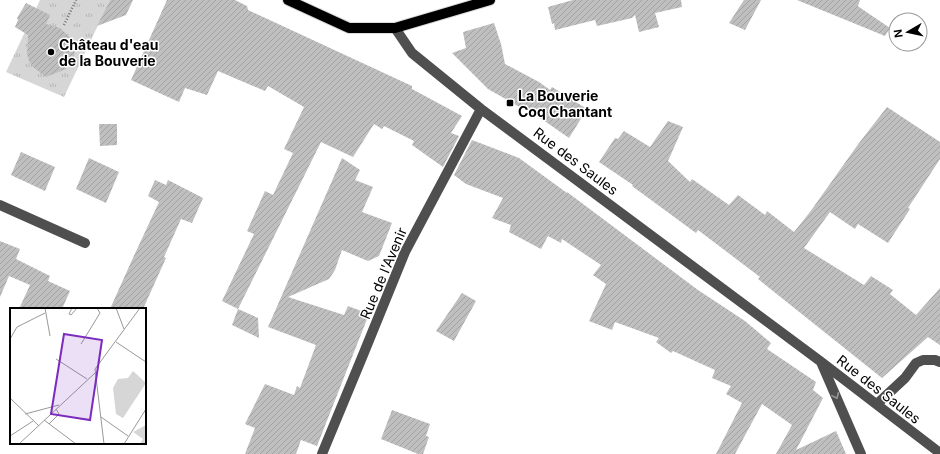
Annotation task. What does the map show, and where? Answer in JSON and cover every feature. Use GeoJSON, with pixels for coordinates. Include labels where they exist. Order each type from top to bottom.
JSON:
{"type":"FeatureCollection","features":[{"type":"Feature","properties":{"kind":"main road"},"geometry":{"type":"LineString","coordinates":[[288,0],[349,28],[395,28],[490,0]]}},
{"type":"Feature","properties":{"kind":"street","name":"Rue des Saules"},"geometry":{"type":"LineString","coordinates":[[395,28],[412,53],[481,109],[820,361],[940,453]]}},
{"type":"Feature","properties":{"kind":"street","name":"Rue de l'Avenir"},"geometry":{"type":"LineString","coordinates":[[322,454],[364,355],[405,252],[481,109]]}},
{"type":"Feature","properties":{"kind":"street"},"geometry":{"type":"LineString","coordinates":[[0,205],[85,243]]}},
{"type":"Feature","properties":{"kind":"street"},"geometry":{"type":"LineString","coordinates":[[877,404],[906,378],[916,363],[923,360],[935,360],[940,362]]}},
{"type":"Feature","properties":{"kind":"street","name":"Rue des Saules"},"geometry":{"type":"LineString","coordinates":[[820,361],[861,454]]}},
{"type":"Feature","properties":{"kind":"path"},"geometry":{"type":"LineString","coordinates":[[64,25],[76,0]]}},
{"type":"Feature","properties":{"kind":"green space"},"geometry":{"type":"Polygon","coordinates":[[[40,0],[110,0],[64,97],[6,72],[40,0]]]}},
{"type":"Feature","properties":{"kind":"building"},"geometry":{"type":"Polygon","coordinates":[[[110,0],[133,0],[126,15],[97,26],[110,0]]]}},
{"type":"Feature","properties":{"kind":"building"},"geometry":{"type":"Polygon","coordinates":[[[167,0],[235,0],[247,6],[248,10],[412,86],[412,89],[462,116],[451,133],[459,136],[443,167],[412,145],[414,141],[384,126],[382,129],[374,124],[353,157],[321,142],[238,309],[222,301],[254,234],[247,231],[265,191],[273,195],[293,153],[284,149],[304,107],[268,86],[265,91],[218,71],[207,95],[185,88],[179,102],[131,80],[167,0]]]}},
{"type":"Feature","properties":{"kind":"building"},"geometry":{"type":"Polygon","coordinates":[[[573,0],[681,0],[682,7],[655,13],[659,27],[639,32],[635,15],[632,18],[597,26],[595,20],[555,30],[548,7],[573,0]]]}},
{"type":"Feature","properties":{"kind":"building"},"geometry":{"type":"Polygon","coordinates":[[[744,0],[761,0],[745,30],[729,23],[744,0]]]}},
{"type":"Feature","properties":{"kind":"building"},"geometry":{"type":"Polygon","coordinates":[[[797,0],[860,0],[859,7],[888,27],[888,31],[885,36],[797,0]]]}},
{"type":"Feature","properties":{"kind":"building","name":"Château d'eau de la Bouverie"},"geometry":{"type":"Polygon","coordinates":[[[26,3],[50,15],[46,24],[60,28],[73,40],[75,50],[74,57],[66,69],[46,77],[33,67],[29,61],[27,54],[28,35],[15,27],[18,20],[17,18],[26,3]]]}},
{"type":"Feature","properties":{"kind":"building"},"geometry":{"type":"Polygon","coordinates":[[[494,23],[501,44],[505,64],[539,82],[550,90],[552,87],[587,109],[569,138],[546,122],[488,89],[452,53],[466,48],[463,32],[494,23]]]}},
{"type":"Feature","properties":{"kind":"building"},"geometry":{"type":"Polygon","coordinates":[[[887,107],[940,142],[940,159],[908,208],[910,209],[888,243],[858,224],[855,229],[830,212],[804,248],[864,285],[871,276],[893,290],[890,294],[916,315],[940,288],[940,345],[928,337],[882,378],[758,279],[760,277],[698,230],[696,233],[632,186],[633,185],[599,162],[615,138],[618,139],[624,131],[650,147],[668,121],[683,127],[668,161],[690,182],[692,179],[729,205],[738,195],[765,215],[767,211],[794,232],[887,107]]]}},
{"type":"Feature","properties":{"kind":"building"},"geometry":{"type":"Polygon","coordinates":[[[99,124],[117,124],[117,145],[100,146],[99,124]]]}},
{"type":"Feature","properties":{"kind":"building"},"geometry":{"type":"Polygon","coordinates":[[[472,140],[519,158],[698,290],[745,321],[771,343],[767,349],[816,382],[813,390],[823,398],[796,450],[836,431],[846,454],[776,454],[792,425],[762,404],[735,454],[716,454],[742,403],[726,394],[731,386],[712,378],[715,370],[673,351],[671,353],[656,342],[659,338],[615,322],[612,330],[589,321],[606,284],[593,275],[601,265],[562,239],[561,243],[548,236],[541,249],[509,232],[511,225],[492,218],[503,198],[466,184],[454,175],[472,140]]]}},
{"type":"Feature","properties":{"kind":"building"},"geometry":{"type":"Polygon","coordinates":[[[21,152],[55,167],[45,191],[11,175],[21,152]]]}},
{"type":"Feature","properties":{"kind":"building"},"geometry":{"type":"Polygon","coordinates":[[[89,158],[119,172],[106,203],[76,189],[89,158]]]}},
{"type":"Feature","properties":{"kind":"building"},"geometry":{"type":"Polygon","coordinates":[[[342,158],[360,170],[355,180],[373,187],[362,212],[392,223],[379,256],[368,261],[342,250],[335,270],[329,279],[288,297],[344,315],[348,306],[369,314],[317,446],[301,440],[296,454],[245,454],[255,428],[245,424],[265,384],[294,395],[297,386],[300,388],[316,345],[268,327],[342,158]]]}},
{"type":"Feature","properties":{"kind":"building"},"geometry":{"type":"Polygon","coordinates":[[[155,180],[166,185],[168,180],[203,198],[192,223],[181,219],[164,257],[166,258],[143,308],[110,308],[159,202],[148,196],[155,180]]]}},
{"type":"Feature","properties":{"kind":"building"},"geometry":{"type":"Polygon","coordinates":[[[0,241],[20,249],[16,259],[50,276],[48,281],[70,291],[62,308],[19,308],[30,285],[9,276],[0,297],[0,241]]]}},
{"type":"Feature","properties":{"kind":"building"},"geometry":{"type":"Polygon","coordinates":[[[462,293],[476,301],[454,341],[436,331],[462,293]]]}},
{"type":"Feature","properties":{"kind":"building"},"geometry":{"type":"Polygon","coordinates":[[[238,309],[258,318],[259,338],[232,325],[238,309]]]}},
{"type":"Feature","properties":{"kind":"building"},"geometry":{"type":"Polygon","coordinates":[[[392,410],[430,424],[426,436],[429,437],[423,454],[418,454],[381,439],[392,410]]]}},
{"type":"Feature","properties":{"kind":"place","name":"Château d'eau de la Bouverie"},"geometry":{"type":"Point","coordinates":[51,52]}},
{"type":"Feature","properties":{"kind":"place","name":"La Bouverie Coq Chantant"},"geometry":{"type":"Point","coordinates":[510,103]}}]}
